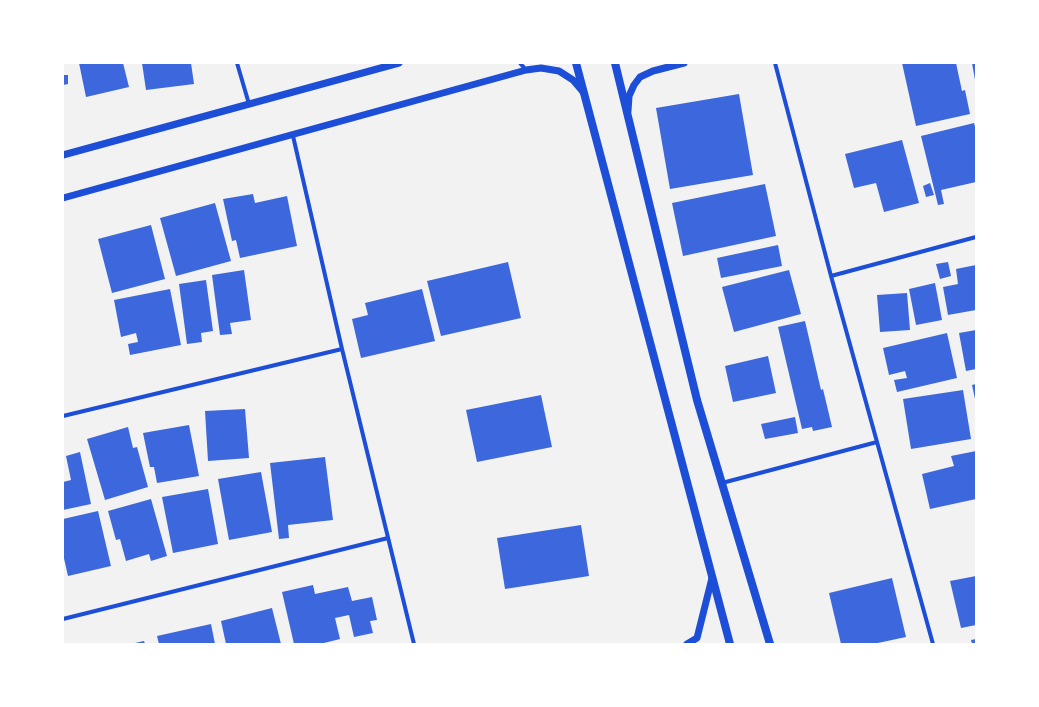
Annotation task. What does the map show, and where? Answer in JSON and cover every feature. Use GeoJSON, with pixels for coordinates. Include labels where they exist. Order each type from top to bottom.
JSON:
{"type":"FeatureCollection","features":[{"type":"Feature","properties":{"kind":"main road"},"geometry":{"type":"LineString","coordinates":[[576,63],[586,95],[730,644]]}},
{"type":"Feature","properties":{"kind":"main road"},"geometry":{"type":"LineString","coordinates":[[615,63],[628,111],[697,400],[770,644]]}},
{"type":"Feature","properties":{"kind":"street"},"geometry":{"type":"LineString","coordinates":[[237,63],[249,104]]}},
{"type":"Feature","properties":{"kind":"street"},"geometry":{"type":"LineString","coordinates":[[63,155],[399,63]]}},
{"type":"Feature","properties":{"kind":"street"},"geometry":{"type":"LineString","coordinates":[[520,63],[526,70]]}},
{"type":"Feature","properties":{"kind":"street"},"geometry":{"type":"LineString","coordinates":[[628,111],[629,96],[640,77],[653,71],[684,63]]}},
{"type":"Feature","properties":{"kind":"street"},"geometry":{"type":"LineString","coordinates":[[775,63],[933,644]]}},
{"type":"Feature","properties":{"kind":"street"},"geometry":{"type":"LineString","coordinates":[[63,198],[293,136],[526,70],[541,68],[559,71],[573,80],[586,95]]}},
{"type":"Feature","properties":{"kind":"street"},"geometry":{"type":"LineString","coordinates":[[293,136],[342,349],[414,644]]}},
{"type":"Feature","properties":{"kind":"street"},"geometry":{"type":"LineString","coordinates":[[832,276],[976,237]]}},
{"type":"Feature","properties":{"kind":"street"},"geometry":{"type":"LineString","coordinates":[[63,416],[342,349]]}},
{"type":"Feature","properties":{"kind":"street"},"geometry":{"type":"LineString","coordinates":[[722,483],[877,442]]}},
{"type":"Feature","properties":{"kind":"street"},"geometry":{"type":"LineString","coordinates":[[63,619],[388,538]]}},
{"type":"Feature","properties":{"kind":"street"},"geometry":{"type":"LineString","coordinates":[[687,644],[696,638],[712,578]]}},
{"type":"Feature","properties":{"kind":"building"},"geometry":{"type":"Polygon","coordinates":[[[79,63],[123,63],[129,87],[86,97],[79,63]]]}},
{"type":"Feature","properties":{"kind":"building"},"geometry":{"type":"Polygon","coordinates":[[[142,63],[191,63],[194,84],[146,90],[142,63]]]}},
{"type":"Feature","properties":{"kind":"building"},"geometry":{"type":"Polygon","coordinates":[[[902,63],[956,63],[962,91],[965,90],[970,114],[916,126],[902,63]]]}},
{"type":"Feature","properties":{"kind":"building"},"geometry":{"type":"Polygon","coordinates":[[[972,63],[976,63],[976,80],[975,80],[972,63]]]}},
{"type":"Feature","properties":{"kind":"building"},"geometry":{"type":"Polygon","coordinates":[[[63,75],[68,75],[68,84],[63,85],[63,75]]]}},
{"type":"Feature","properties":{"kind":"building"},"geometry":{"type":"Polygon","coordinates":[[[739,94],[753,175],[670,189],[656,108],[739,94]]]}},
{"type":"Feature","properties":{"kind":"building"},"geometry":{"type":"Polygon","coordinates":[[[974,123],[976,130],[976,182],[941,190],[944,204],[938,205],[921,136],[974,123]]]}},
{"type":"Feature","properties":{"kind":"building"},"geometry":{"type":"Polygon","coordinates":[[[902,140],[919,203],[884,212],[876,183],[854,188],[845,154],[902,140]]]}},
{"type":"Feature","properties":{"kind":"building"},"geometry":{"type":"Polygon","coordinates":[[[930,183],[934,195],[926,197],[923,186],[930,183]]]}},
{"type":"Feature","properties":{"kind":"building"},"geometry":{"type":"Polygon","coordinates":[[[765,184],[776,236],[683,256],[672,203],[765,184]]]}},
{"type":"Feature","properties":{"kind":"building"},"geometry":{"type":"Polygon","coordinates":[[[253,194],[255,203],[287,196],[297,246],[240,258],[236,240],[232,241],[223,199],[253,194]]]}},
{"type":"Feature","properties":{"kind":"building"},"geometry":{"type":"Polygon","coordinates":[[[215,203],[231,261],[176,276],[160,218],[215,203]]]}},
{"type":"Feature","properties":{"kind":"building"},"geometry":{"type":"Polygon","coordinates":[[[151,225],[165,279],[112,293],[98,239],[151,225]]]}},
{"type":"Feature","properties":{"kind":"building"},"geometry":{"type":"Polygon","coordinates":[[[778,245],[782,266],[721,278],[717,258],[778,245]]]}},
{"type":"Feature","properties":{"kind":"building"},"geometry":{"type":"Polygon","coordinates":[[[508,262],[521,318],[441,336],[427,281],[508,262]]]}},
{"type":"Feature","properties":{"kind":"building"},"geometry":{"type":"Polygon","coordinates":[[[948,262],[951,276],[940,279],[936,264],[948,262]]]}},
{"type":"Feature","properties":{"kind":"building"},"geometry":{"type":"Polygon","coordinates":[[[976,265],[976,310],[948,315],[943,287],[958,284],[956,269],[976,265]]]}},
{"type":"Feature","properties":{"kind":"building"},"geometry":{"type":"Polygon","coordinates":[[[244,270],[251,320],[230,323],[232,334],[220,335],[212,275],[244,270]]]}},
{"type":"Feature","properties":{"kind":"building"},"geometry":{"type":"Polygon","coordinates":[[[789,270],[801,314],[734,332],[722,287],[789,270]]]}},
{"type":"Feature","properties":{"kind":"building"},"geometry":{"type":"Polygon","coordinates":[[[206,280],[213,331],[201,333],[202,342],[187,344],[179,284],[206,280]]]}},
{"type":"Feature","properties":{"kind":"building"},"geometry":{"type":"Polygon","coordinates":[[[935,283],[942,320],[916,325],[909,289],[935,283]]]}},
{"type":"Feature","properties":{"kind":"building"},"geometry":{"type":"Polygon","coordinates":[[[170,289],[181,345],[130,355],[128,344],[138,342],[136,333],[121,337],[114,300],[170,289]]]}},
{"type":"Feature","properties":{"kind":"building"},"geometry":{"type":"Polygon","coordinates":[[[422,289],[435,341],[361,358],[352,319],[368,315],[365,303],[422,289]]]}},
{"type":"Feature","properties":{"kind":"building"},"geometry":{"type":"Polygon","coordinates":[[[907,293],[910,330],[880,332],[877,295],[907,293]]]}},
{"type":"Feature","properties":{"kind":"building"},"geometry":{"type":"Polygon","coordinates":[[[805,321],[821,390],[823,389],[832,427],[813,431],[812,427],[802,429],[778,327],[805,321]]]}},
{"type":"Feature","properties":{"kind":"building"},"geometry":{"type":"Polygon","coordinates":[[[976,330],[976,369],[966,371],[959,333],[976,330]]]}},
{"type":"Feature","properties":{"kind":"building"},"geometry":{"type":"Polygon","coordinates":[[[947,333],[957,378],[897,392],[894,380],[907,378],[905,371],[889,375],[883,348],[947,333]]]}},
{"type":"Feature","properties":{"kind":"building"},"geometry":{"type":"Polygon","coordinates":[[[768,356],[776,393],[733,402],[725,366],[768,356]]]}},
{"type":"Feature","properties":{"kind":"building"},"geometry":{"type":"Polygon","coordinates":[[[976,384],[976,399],[975,399],[972,385],[976,384]]]}},
{"type":"Feature","properties":{"kind":"building"},"geometry":{"type":"Polygon","coordinates":[[[963,390],[971,439],[911,449],[903,399],[963,390]]]}},
{"type":"Feature","properties":{"kind":"building"},"geometry":{"type":"Polygon","coordinates":[[[541,395],[552,447],[477,462],[466,410],[541,395]]]}},
{"type":"Feature","properties":{"kind":"building"},"geometry":{"type":"Polygon","coordinates":[[[245,409],[249,458],[208,461],[205,411],[245,409]]]}},
{"type":"Feature","properties":{"kind":"building"},"geometry":{"type":"Polygon","coordinates":[[[795,417],[798,433],[765,439],[761,424],[795,417]]]}},
{"type":"Feature","properties":{"kind":"building"},"geometry":{"type":"Polygon","coordinates":[[[189,425],[199,476],[157,483],[154,467],[150,467],[143,433],[189,425]]]}},
{"type":"Feature","properties":{"kind":"building"},"geometry":{"type":"Polygon","coordinates":[[[128,427],[133,448],[137,447],[148,487],[105,500],[87,439],[128,427]]]}},
{"type":"Feature","properties":{"kind":"building"},"geometry":{"type":"Polygon","coordinates":[[[976,451],[976,499],[930,509],[922,474],[954,466],[951,456],[976,451]]]}},
{"type":"Feature","properties":{"kind":"building"},"geometry":{"type":"Polygon","coordinates":[[[80,452],[91,504],[63,510],[63,482],[71,480],[66,456],[80,452]]]}},
{"type":"Feature","properties":{"kind":"building"},"geometry":{"type":"Polygon","coordinates":[[[325,457],[333,520],[288,525],[289,538],[279,539],[270,463],[325,457]]]}},
{"type":"Feature","properties":{"kind":"building"},"geometry":{"type":"Polygon","coordinates":[[[261,472],[272,532],[229,540],[218,479],[261,472]]]}},
{"type":"Feature","properties":{"kind":"building"},"geometry":{"type":"Polygon","coordinates":[[[208,489],[218,544],[173,553],[162,497],[208,489]]]}},
{"type":"Feature","properties":{"kind":"building"},"geometry":{"type":"Polygon","coordinates":[[[151,499],[167,556],[151,561],[149,554],[126,561],[120,539],[116,540],[108,511],[151,499]]]}},
{"type":"Feature","properties":{"kind":"building"},"geometry":{"type":"Polygon","coordinates":[[[98,511],[111,566],[68,576],[63,554],[63,519],[98,511]]]}},
{"type":"Feature","properties":{"kind":"building"},"geometry":{"type":"Polygon","coordinates":[[[581,525],[589,576],[505,589],[497,538],[581,525]]]}},
{"type":"Feature","properties":{"kind":"building"},"geometry":{"type":"Polygon","coordinates":[[[976,576],[976,625],[961,628],[950,581],[976,576]]]}},
{"type":"Feature","properties":{"kind":"building"},"geometry":{"type":"Polygon","coordinates":[[[892,578],[906,637],[873,644],[841,644],[829,593],[892,578]]]}},
{"type":"Feature","properties":{"kind":"building"},"geometry":{"type":"Polygon","coordinates":[[[313,585],[315,594],[348,587],[352,601],[372,597],[377,620],[370,621],[373,633],[354,637],[349,615],[335,618],[340,639],[320,644],[294,644],[282,592],[313,585]]]}},
{"type":"Feature","properties":{"kind":"building"},"geometry":{"type":"Polygon","coordinates":[[[272,608],[281,644],[226,644],[221,621],[272,608]]]}},
{"type":"Feature","properties":{"kind":"building"},"geometry":{"type":"Polygon","coordinates":[[[211,624],[215,644],[159,644],[157,636],[211,624]]]}},
{"type":"Feature","properties":{"kind":"building"},"geometry":{"type":"Polygon","coordinates":[[[976,639],[976,644],[972,644],[971,640],[976,639]]]}},
{"type":"Feature","properties":{"kind":"building"},"geometry":{"type":"Polygon","coordinates":[[[144,641],[145,644],[135,644],[135,643],[144,641]]]}}]}
